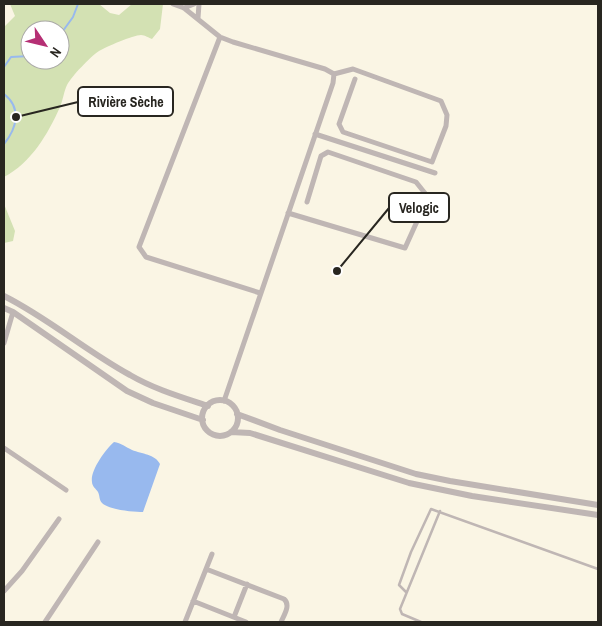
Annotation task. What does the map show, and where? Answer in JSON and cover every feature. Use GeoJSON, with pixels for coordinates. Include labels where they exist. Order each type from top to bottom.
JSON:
{"type":"FeatureCollection","features":[{"type":"Feature","properties":{"kind":"street"},"geometry":{"type":"LineString","coordinates":[[173,4],[184,8],[220,37],[233,42],[325,68],[334,74],[353,69],[441,100],[447,114],[446,126],[432,162],[343,132],[339,124],[355,79]]}},
{"type":"Feature","properties":{"kind":"street"},"geometry":{"type":"LineString","coordinates":[[184,8],[194,4]]}},
{"type":"Feature","properties":{"kind":"street"},"geometry":{"type":"LineString","coordinates":[[198,4],[198,18]]}},
{"type":"Feature","properties":{"kind":"street"},"geometry":{"type":"LineString","coordinates":[[220,37],[139,247],[146,257],[260,293]]}},
{"type":"Feature","properties":{"kind":"street"},"geometry":{"type":"LineString","coordinates":[[224,400],[333,83],[334,74]]}},
{"type":"Feature","properties":{"kind":"street"},"geometry":{"type":"LineString","coordinates":[[315,134],[435,173]]}},
{"type":"Feature","properties":{"kind":"street"},"geometry":{"type":"LineString","coordinates":[[288,213],[406,248],[428,197],[416,182],[328,152],[321,156],[307,202]]}},
{"type":"Feature","properties":{"kind":"street"},"geometry":{"type":"LineString","coordinates":[[4,296],[46,320],[130,375],[168,393],[208,406]]}},
{"type":"Feature","properties":{"kind":"street"},"geometry":{"type":"LineString","coordinates":[[4,308],[13,312],[127,391],[153,403],[203,420]]}},
{"type":"Feature","properties":{"kind":"street"},"geometry":{"type":"LineString","coordinates":[[4,344],[13,312]]}},
{"type":"Feature","properties":{"kind":"street"},"geometry":{"type":"LineString","coordinates":[[231,432],[237,424],[237,414],[231,404],[224,400],[216,401],[204,410],[203,420],[207,430],[221,436],[231,432],[250,433],[409,483],[472,496],[598,515]]}},
{"type":"Feature","properties":{"kind":"street"},"geometry":{"type":"LineString","coordinates":[[237,414],[280,430],[416,474],[598,504]]}},
{"type":"Feature","properties":{"kind":"street"},"geometry":{"type":"LineString","coordinates":[[4,448],[66,490]]}},
{"type":"Feature","properties":{"kind":"street"},"geometry":{"type":"LineString","coordinates":[[4,591],[22,570],[59,519]]}},
{"type":"Feature","properties":{"kind":"street"},"geometry":{"type":"LineString","coordinates":[[45,622],[98,542]]}},
{"type":"Feature","properties":{"kind":"street"},"geometry":{"type":"LineString","coordinates":[[185,622],[212,554]]}},
{"type":"Feature","properties":{"kind":"street"},"geometry":{"type":"LineString","coordinates":[[206,569],[284,599],[288,606],[282,622]]}},
{"type":"Feature","properties":{"kind":"street"},"geometry":{"type":"LineString","coordinates":[[234,617],[247,584]]}},
{"type":"Feature","properties":{"kind":"street"},"geometry":{"type":"LineString","coordinates":[[193,601],[246,622]]}},
{"type":"Feature","properties":{"kind":"lane"},"geometry":{"type":"LineString","coordinates":[[406,592],[399,585],[431,509],[598,569]]}},
{"type":"Feature","properties":{"kind":"lane"},"geometry":{"type":"LineString","coordinates":[[421,622],[402,614],[400,609],[440,511]]}},
{"type":"Feature","properties":{"kind":"green space"},"geometry":{"type":"Polygon","coordinates":[[[10,4],[99,4],[110,13],[119,15],[132,4],[163,4],[160,29],[152,39],[141,35],[132,37],[99,51],[82,67],[67,85],[55,117],[38,147],[22,164],[4,177],[4,27],[15,16],[10,4]]]}},
{"type":"Feature","properties":{"kind":"green space"},"geometry":{"type":"Polygon","coordinates":[[[4,204],[15,231],[13,241],[4,243],[4,204]]]}},
{"type":"Feature","properties":{"kind":"water"},"geometry":{"type":"Polygon","coordinates":[[[114,442],[152,456],[160,464],[143,512],[122,510],[105,505],[101,502],[98,492],[93,485],[93,472],[106,450],[114,442]]]}},
{"type":"Feature","properties":{"kind":"waterway"},"geometry":{"type":"LineString","coordinates":[[70,21],[78,4]]}},
{"type":"Feature","properties":{"kind":"waterway"},"geometry":{"type":"LineString","coordinates":[[4,67],[11,57],[20,57]]}},
{"type":"Feature","properties":{"kind":"waterway"},"geometry":{"type":"LineString","coordinates":[[4,94],[13,105],[16,118],[12,131],[4,144]]}},
{"type":"Feature","properties":{"kind":"place","name":"Rivière Sèche"},"geometry":{"type":"Point","coordinates":[16,117]}},
{"type":"Feature","properties":{"kind":"place","name":"Velogic"},"geometry":{"type":"Point","coordinates":[337,271]}}]}
